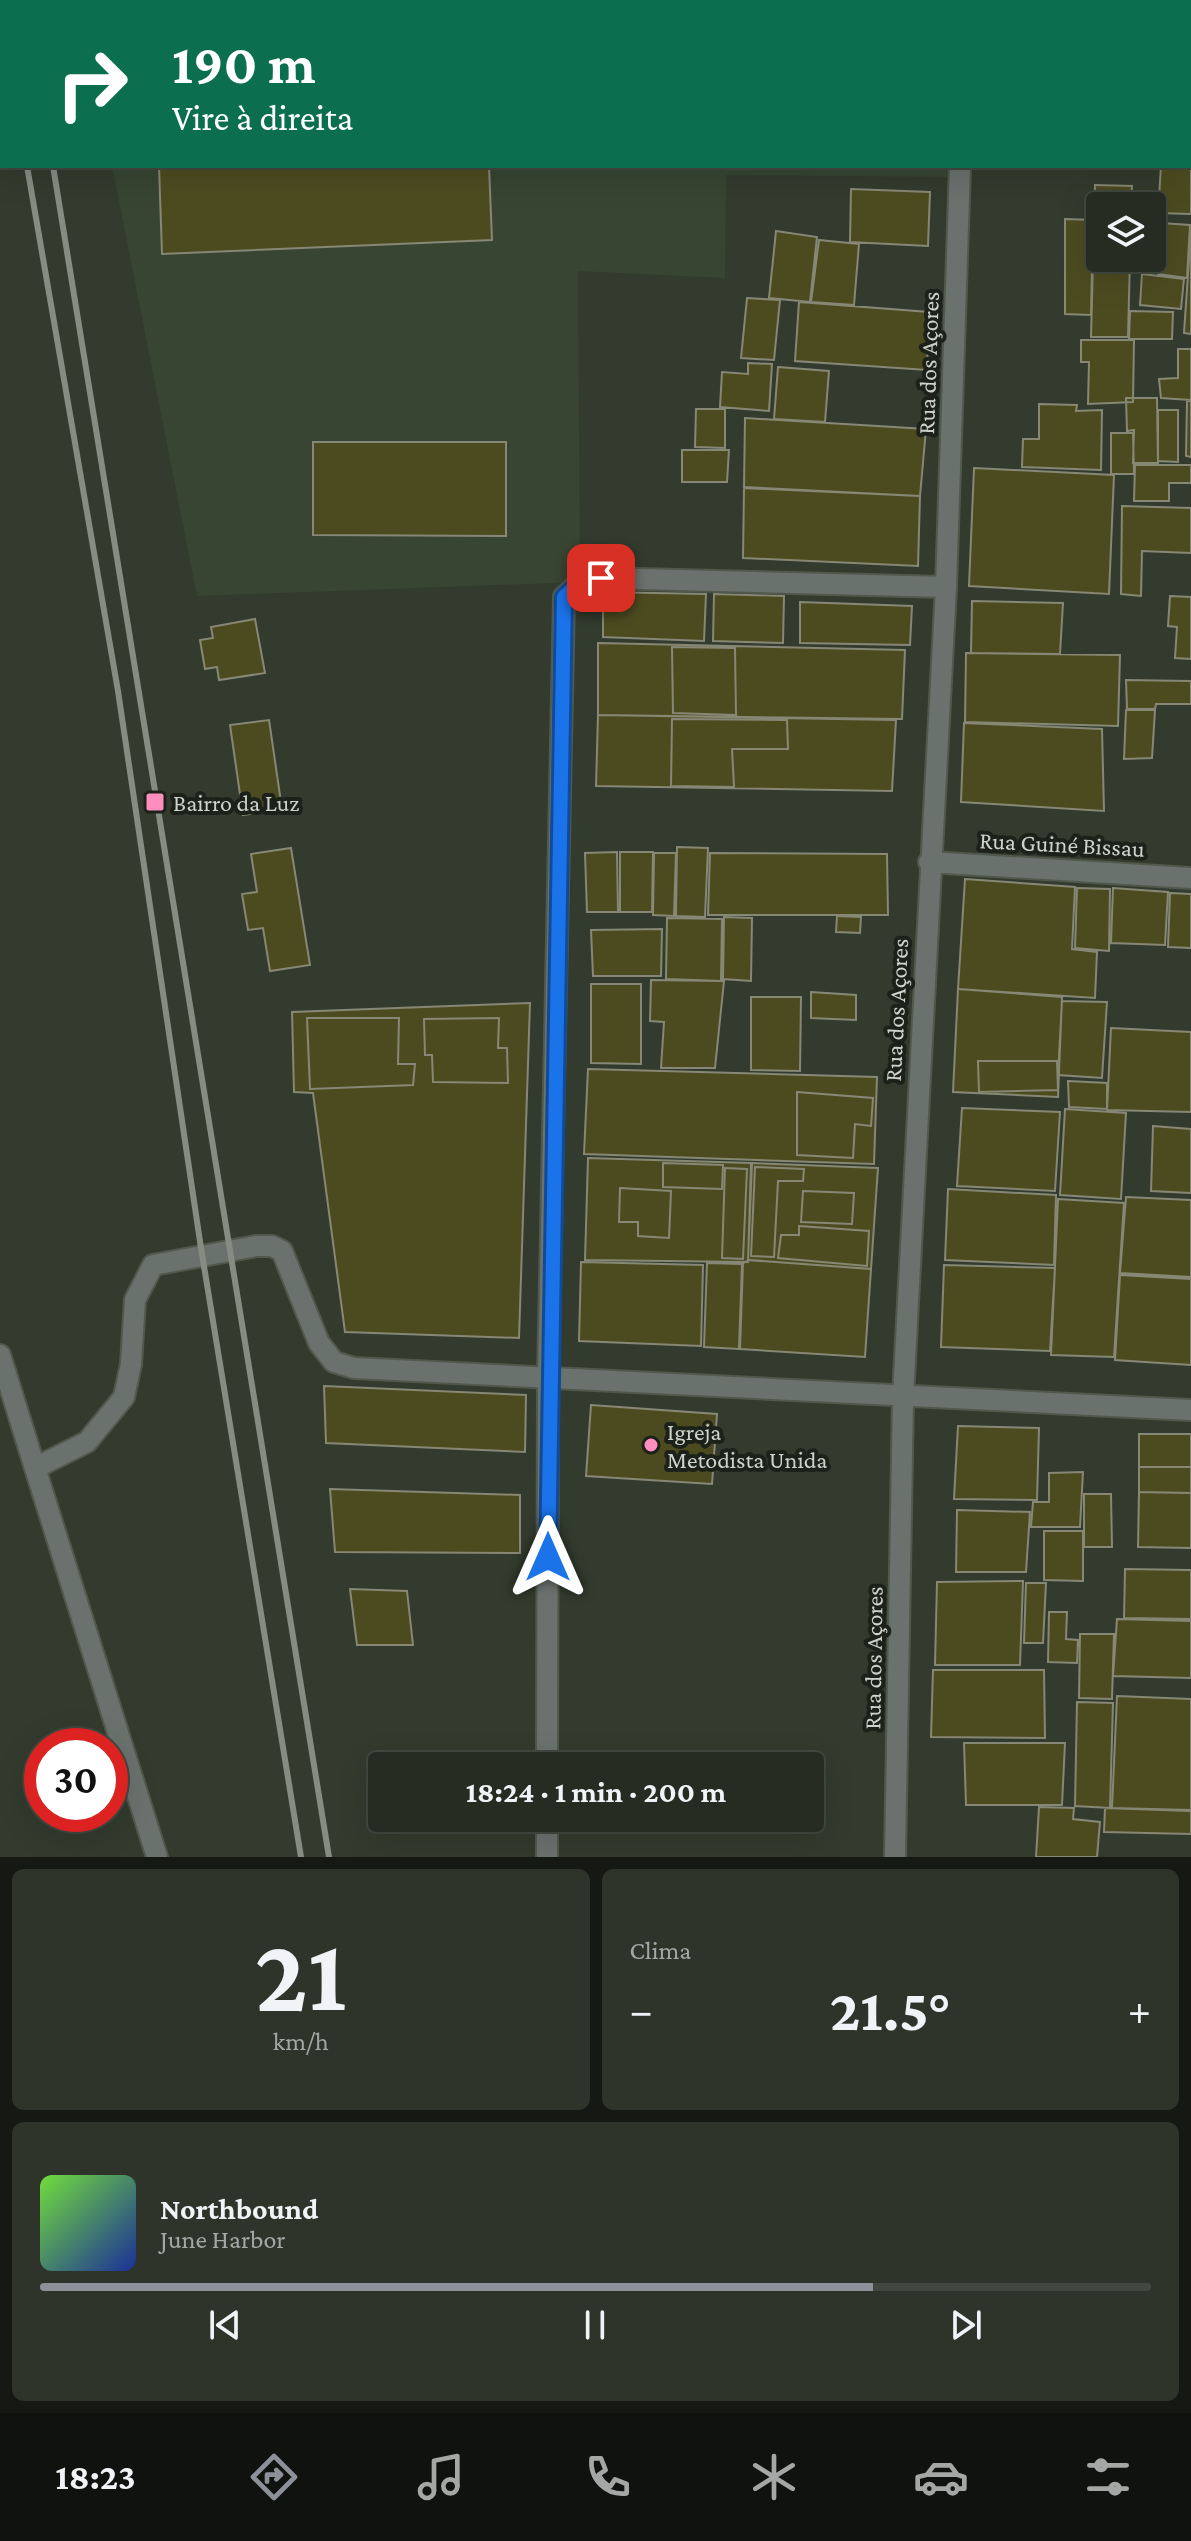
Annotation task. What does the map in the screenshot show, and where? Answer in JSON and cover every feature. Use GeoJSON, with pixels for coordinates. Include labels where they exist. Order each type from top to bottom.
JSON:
{"type":"FeatureCollection","features":[{"type":"Feature","properties":{"kind":"street","name":"Rua dos Açores"},"geometry":{"type":"LineString","coordinates":[[895,1857],[903,1397],[946,587],[960,168]]}},
{"type":"Feature","properties":{"kind":"street"},"geometry":{"type":"LineString","coordinates":[[547,1752],[548,1378],[564,597],[580,582],[601,578],[946,587]]}},
{"type":"Feature","properties":{"kind":"street","name":"Rua Guiné Bissau"},"geometry":{"type":"LineString","coordinates":[[929,862],[1191,878]]}},
{"type":"Feature","properties":{"kind":"street"},"geometry":{"type":"LineString","coordinates":[[35,1468],[87,1442],[124,1397],[131,1364],[135,1300],[153,1265],[256,1246],[272,1246],[282,1251],[319,1343],[334,1362],[354,1368],[1191,1410]]}},
{"type":"Feature","properties":{"kind":"street"},"geometry":{"type":"LineString","coordinates":[[0,1355],[157,1857]]}},
{"type":"Feature","properties":{"kind":"street"},"geometry":{"type":"LineString","coordinates":[[547,1832],[547,1857]]}},
{"type":"Feature","properties":{"kind":"shaded area"},"geometry":{"type":"Polygon","coordinates":[[[112,168],[960,168],[960,177],[726,175],[725,278],[578,271],[580,582],[197,596],[112,168]]]}},
{"type":"Feature","properties":{"kind":"building"},"geometry":{"type":"Polygon","coordinates":[[[159,168],[489,168],[492,240],[162,254],[159,168]]]}},
{"type":"Feature","properties":{"kind":"building"},"geometry":{"type":"Polygon","coordinates":[[[1161,168],[1191,168],[1191,214],[1166,213],[1166,192],[1159,192],[1161,168]]]}},
{"type":"Feature","properties":{"kind":"building"},"geometry":{"type":"Polygon","coordinates":[[[1095,185],[1132,186],[1132,192],[1095,192],[1095,185]]]}},
{"type":"Feature","properties":{"kind":"building"},"geometry":{"type":"Polygon","coordinates":[[[851,189],[930,192],[928,246],[850,242],[851,189]]]}},
{"type":"Feature","properties":{"kind":"building"},"geometry":{"type":"Polygon","coordinates":[[[1065,219],[1086,220],[1086,272],[1092,272],[1091,315],[1065,314],[1065,219]]]}},
{"type":"Feature","properties":{"kind":"building"},"geometry":{"type":"Polygon","coordinates":[[[1166,223],[1190,225],[1187,278],[1158,274],[1166,272],[1166,223]]]}},
{"type":"Feature","properties":{"kind":"building"},"geometry":{"type":"Polygon","coordinates":[[[1191,230],[1191,334],[1184,333],[1191,230]]]}},
{"type":"Feature","properties":{"kind":"building"},"geometry":{"type":"Polygon","coordinates":[[[776,231],[817,237],[810,302],[769,298],[776,231]]]}},
{"type":"Feature","properties":{"kind":"building"},"geometry":{"type":"Polygon","coordinates":[[[819,240],[859,244],[854,305],[811,302],[819,240]]]}},
{"type":"Feature","properties":{"kind":"building"},"geometry":{"type":"Polygon","coordinates":[[[1093,272],[1130,272],[1128,337],[1091,337],[1093,272]]]}},
{"type":"Feature","properties":{"kind":"building"},"geometry":{"type":"Polygon","coordinates":[[[1142,274],[1184,279],[1181,309],[1140,305],[1142,274]]]}},
{"type":"Feature","properties":{"kind":"building"},"geometry":{"type":"Polygon","coordinates":[[[747,298],[780,300],[774,360],[741,358],[747,298]]]}},
{"type":"Feature","properties":{"kind":"building"},"geometry":{"type":"Polygon","coordinates":[[[799,302],[929,312],[927,370],[795,361],[799,302]]]}},
{"type":"Feature","properties":{"kind":"building"},"geometry":{"type":"Polygon","coordinates":[[[1130,311],[1173,312],[1172,339],[1129,339],[1130,311]]]}},
{"type":"Feature","properties":{"kind":"building"},"geometry":{"type":"Polygon","coordinates":[[[1081,340],[1134,340],[1133,402],[1088,404],[1089,362],[1081,362],[1081,340]]]}},
{"type":"Feature","properties":{"kind":"building"},"geometry":{"type":"Polygon","coordinates":[[[1178,349],[1191,349],[1191,400],[1161,398],[1159,379],[1178,378],[1178,349]]]}},
{"type":"Feature","properties":{"kind":"building"},"geometry":{"type":"Polygon","coordinates":[[[748,363],[772,364],[769,411],[720,407],[722,372],[748,374],[748,363]]]}},
{"type":"Feature","properties":{"kind":"building"},"geometry":{"type":"Polygon","coordinates":[[[778,367],[829,371],[825,422],[774,419],[778,367]]]}},
{"type":"Feature","properties":{"kind":"building"},"geometry":{"type":"Polygon","coordinates":[[[1126,398],[1157,398],[1158,463],[1133,463],[1134,430],[1127,431],[1126,398]]]}},
{"type":"Feature","properties":{"kind":"building"},"geometry":{"type":"Polygon","coordinates":[[[1187,401],[1191,401],[1191,457],[1186,456],[1187,401]]]}},
{"type":"Feature","properties":{"kind":"building"},"geometry":{"type":"Polygon","coordinates":[[[1039,404],[1077,405],[1076,411],[1102,410],[1101,470],[1022,467],[1023,439],[1039,439],[1039,404]]]}},
{"type":"Feature","properties":{"kind":"building"},"geometry":{"type":"Polygon","coordinates":[[[696,409],[725,409],[725,448],[695,447],[696,409]]]}},
{"type":"Feature","properties":{"kind":"building"},"geometry":{"type":"Polygon","coordinates":[[[1158,410],[1178,410],[1178,462],[1158,461],[1158,410]]]}},
{"type":"Feature","properties":{"kind":"building"},"geometry":{"type":"Polygon","coordinates":[[[745,418],[926,429],[920,496],[744,487],[745,418]]]}},
{"type":"Feature","properties":{"kind":"building"},"geometry":{"type":"Polygon","coordinates":[[[1111,433],[1133,433],[1134,474],[1111,474],[1111,433]]]}},
{"type":"Feature","properties":{"kind":"building"},"geometry":{"type":"Polygon","coordinates":[[[313,442],[506,442],[506,536],[313,535],[313,442]]]}},
{"type":"Feature","properties":{"kind":"building"},"geometry":{"type":"Polygon","coordinates":[[[682,450],[729,450],[727,482],[682,482],[682,450]]]}},
{"type":"Feature","properties":{"kind":"building"},"geometry":{"type":"Polygon","coordinates":[[[1135,465],[1191,465],[1191,483],[1169,483],[1169,501],[1134,501],[1135,465]]]}},
{"type":"Feature","properties":{"kind":"building"},"geometry":{"type":"Polygon","coordinates":[[[974,468],[1114,475],[1109,594],[969,586],[974,468]]]}},
{"type":"Feature","properties":{"kind":"building"},"geometry":{"type":"Polygon","coordinates":[[[744,488],[920,496],[918,566],[743,558],[744,488]]]}},
{"type":"Feature","properties":{"kind":"building"},"geometry":{"type":"Polygon","coordinates":[[[1122,506],[1191,508],[1191,553],[1142,551],[1141,596],[1121,594],[1122,506]]]}},
{"type":"Feature","properties":{"kind":"building"},"geometry":{"type":"Polygon","coordinates":[[[603,592],[706,594],[704,641],[603,637],[603,592]]]}},
{"type":"Feature","properties":{"kind":"building"},"geometry":{"type":"Polygon","coordinates":[[[714,594],[784,596],[783,643],[713,641],[714,594]]]}},
{"type":"Feature","properties":{"kind":"building"},"geometry":{"type":"Polygon","coordinates":[[[1170,596],[1191,597],[1191,659],[1175,658],[1177,627],[1168,626],[1170,596]]]}},
{"type":"Feature","properties":{"kind":"building"},"geometry":{"type":"Polygon","coordinates":[[[972,601],[1063,603],[1060,654],[971,653],[972,601]]]}},
{"type":"Feature","properties":{"kind":"building"},"geometry":{"type":"Polygon","coordinates":[[[800,602],[912,606],[910,645],[800,643],[800,602]]]}},
{"type":"Feature","properties":{"kind":"building"},"geometry":{"type":"Polygon","coordinates":[[[255,619],[265,673],[219,680],[217,667],[205,669],[200,640],[213,638],[211,627],[255,619]]]}},
{"type":"Feature","properties":{"kind":"building"},"geometry":{"type":"Polygon","coordinates":[[[598,643],[905,650],[902,719],[598,715],[598,643]]]}},
{"type":"Feature","properties":{"kind":"building"},"geometry":{"type":"Polygon","coordinates":[[[672,647],[735,648],[736,715],[673,713],[672,647]]]}},
{"type":"Feature","properties":{"kind":"building"},"geometry":{"type":"Polygon","coordinates":[[[966,653],[1120,655],[1118,726],[965,722],[966,653]]]}},
{"type":"Feature","properties":{"kind":"building"},"geometry":{"type":"Polygon","coordinates":[[[1126,680],[1191,681],[1191,704],[1156,704],[1155,709],[1127,709],[1126,680]]]}},
{"type":"Feature","properties":{"kind":"building"},"geometry":{"type":"Polygon","coordinates":[[[1126,710],[1155,710],[1152,758],[1124,759],[1126,710]]]}},
{"type":"Feature","properties":{"kind":"building"},"geometry":{"type":"Polygon","coordinates":[[[598,715],[896,720],[892,791],[596,786],[598,715]]]}},
{"type":"Feature","properties":{"kind":"building"},"geometry":{"type":"Polygon","coordinates":[[[672,719],[787,720],[788,749],[732,749],[734,787],[671,786],[672,719]]]}},
{"type":"Feature","properties":{"kind":"building"},"geometry":{"type":"Polygon","coordinates":[[[269,720],[282,809],[243,815],[230,725],[269,720]]]}},
{"type":"Feature","properties":{"kind":"building"},"geometry":{"type":"Polygon","coordinates":[[[964,723],[1102,729],[1104,811],[961,802],[964,723]]]}},
{"type":"Feature","properties":{"kind":"building"},"geometry":{"type":"Polygon","coordinates":[[[677,847],[708,848],[705,917],[676,916],[677,847]]]}},
{"type":"Feature","properties":{"kind":"building","name":"Bairro da Luz"},"geometry":{"type":"Polygon","coordinates":[[[291,848],[310,965],[270,971],[263,928],[248,930],[242,894],[257,892],[251,854],[291,848]]]}},
{"type":"Feature","properties":{"kind":"building"},"geometry":{"type":"Polygon","coordinates":[[[617,852],[618,912],[587,912],[585,853],[617,852]]]}},
{"type":"Feature","properties":{"kind":"building"},"geometry":{"type":"Polygon","coordinates":[[[620,852],[653,852],[652,912],[620,912],[620,852]]]}},
{"type":"Feature","properties":{"kind":"building"},"geometry":{"type":"Polygon","coordinates":[[[654,853],[676,853],[674,916],[653,915],[654,853]]]}},
{"type":"Feature","properties":{"kind":"building"},"geometry":{"type":"Polygon","coordinates":[[[710,853],[887,854],[888,915],[708,915],[710,853]]]}},
{"type":"Feature","properties":{"kind":"building"},"geometry":{"type":"Polygon","coordinates":[[[965,879],[1075,887],[1072,949],[1097,952],[1095,998],[958,989],[965,879]]]}},
{"type":"Feature","properties":{"kind":"building"},"geometry":{"type":"Polygon","coordinates":[[[1077,888],[1110,889],[1109,951],[1075,948],[1077,888]]]}},
{"type":"Feature","properties":{"kind":"building"},"geometry":{"type":"Polygon","coordinates":[[[1113,888],[1168,892],[1165,945],[1111,943],[1113,888]]]}},
{"type":"Feature","properties":{"kind":"building"},"geometry":{"type":"Polygon","coordinates":[[[1170,893],[1191,894],[1191,948],[1168,947],[1170,893]]]}},
{"type":"Feature","properties":{"kind":"building"},"geometry":{"type":"Polygon","coordinates":[[[837,916],[861,917],[860,933],[836,932],[837,916]]]}},
{"type":"Feature","properties":{"kind":"building"},"geometry":{"type":"Polygon","coordinates":[[[724,917],[752,918],[751,981],[723,979],[724,917]]]}},
{"type":"Feature","properties":{"kind":"building"},"geometry":{"type":"Polygon","coordinates":[[[667,918],[722,919],[721,981],[666,979],[667,918]]]}},
{"type":"Feature","properties":{"kind":"building"},"geometry":{"type":"Polygon","coordinates":[[[662,929],[661,976],[593,976],[591,930],[662,929]]]}},
{"type":"Feature","properties":{"kind":"building"},"geometry":{"type":"Polygon","coordinates":[[[651,980],[724,981],[715,1068],[661,1068],[664,1022],[650,1021],[651,980]]]}},
{"type":"Feature","properties":{"kind":"building"},"geometry":{"type":"Polygon","coordinates":[[[591,984],[641,984],[641,1064],[591,1063],[591,984]]]}},
{"type":"Feature","properties":{"kind":"building"},"geometry":{"type":"Polygon","coordinates":[[[958,989],[1062,997],[1058,1097],[953,1092],[958,989]]]}},
{"type":"Feature","properties":{"kind":"building"},"geometry":{"type":"Polygon","coordinates":[[[811,992],[856,995],[856,1020],[811,1018],[811,992]]]}},
{"type":"Feature","properties":{"kind":"building"},"geometry":{"type":"Polygon","coordinates":[[[751,997],[801,997],[800,1071],[751,1070],[751,997]]]}},
{"type":"Feature","properties":{"kind":"building"},"geometry":{"type":"Polygon","coordinates":[[[1062,1001],[1107,1002],[1102,1078],[1058,1075],[1062,1001]]]}},
{"type":"Feature","properties":{"kind":"building"},"geometry":{"type":"Polygon","coordinates":[[[530,1003],[519,1338],[345,1332],[313,1093],[294,1092],[292,1012],[530,1003]]]}},
{"type":"Feature","properties":{"kind":"building"},"geometry":{"type":"Polygon","coordinates":[[[307,1018],[399,1018],[398,1064],[415,1064],[413,1085],[310,1089],[307,1018]]]}},
{"type":"Feature","properties":{"kind":"building"},"geometry":{"type":"Polygon","coordinates":[[[499,1018],[498,1048],[507,1048],[508,1083],[433,1082],[432,1055],[425,1055],[424,1019],[499,1018]]]}},
{"type":"Feature","properties":{"kind":"building"},"geometry":{"type":"Polygon","coordinates":[[[1111,1028],[1191,1032],[1191,1112],[1107,1110],[1111,1028]]]}},
{"type":"Feature","properties":{"kind":"building"},"geometry":{"type":"Polygon","coordinates":[[[978,1061],[1057,1061],[1058,1090],[979,1092],[978,1061]]]}},
{"type":"Feature","properties":{"kind":"building"},"geometry":{"type":"Polygon","coordinates":[[[588,1069],[877,1077],[874,1164],[584,1154],[588,1069]]]}},
{"type":"Feature","properties":{"kind":"building"},"geometry":{"type":"Polygon","coordinates":[[[1068,1081],[1107,1083],[1107,1109],[1069,1107],[1068,1081]]]}},
{"type":"Feature","properties":{"kind":"building"},"geometry":{"type":"Polygon","coordinates":[[[797,1092],[873,1098],[871,1126],[855,1124],[853,1158],[797,1155],[797,1092]]]}},
{"type":"Feature","properties":{"kind":"building"},"geometry":{"type":"Polygon","coordinates":[[[962,1108],[1060,1112],[1055,1191],[957,1186],[962,1108]]]}},
{"type":"Feature","properties":{"kind":"building"},"geometry":{"type":"Polygon","coordinates":[[[1065,1109],[1126,1113],[1121,1199],[1060,1195],[1065,1109]]]}},
{"type":"Feature","properties":{"kind":"building"},"geometry":{"type":"Polygon","coordinates":[[[1153,1126],[1191,1129],[1191,1193],[1151,1191],[1153,1126]]]}},
{"type":"Feature","properties":{"kind":"building"},"geometry":{"type":"Polygon","coordinates":[[[588,1158],[751,1163],[748,1262],[585,1260],[588,1158]]]}},
{"type":"Feature","properties":{"kind":"building"},"geometry":{"type":"Polygon","coordinates":[[[663,1163],[723,1165],[722,1189],[663,1187],[663,1163]]]}},
{"type":"Feature","properties":{"kind":"building"},"geometry":{"type":"Polygon","coordinates":[[[752,1163],[878,1168],[871,1269],[748,1260],[752,1163]]]}},
{"type":"Feature","properties":{"kind":"building"},"geometry":{"type":"Polygon","coordinates":[[[755,1167],[804,1169],[803,1181],[778,1181],[774,1257],[751,1256],[755,1167]]]}},
{"type":"Feature","properties":{"kind":"building"},"geometry":{"type":"Polygon","coordinates":[[[725,1168],[747,1169],[743,1259],[722,1258],[725,1168]]]}},
{"type":"Feature","properties":{"kind":"building"},"geometry":{"type":"Polygon","coordinates":[[[620,1188],[671,1191],[669,1238],[638,1236],[638,1222],[619,1222],[620,1188]]]}},
{"type":"Feature","properties":{"kind":"building"},"geometry":{"type":"Polygon","coordinates":[[[948,1189],[1056,1195],[1054,1265],[945,1260],[948,1189]]]}},
{"type":"Feature","properties":{"kind":"building"},"geometry":{"type":"Polygon","coordinates":[[[803,1191],[854,1193],[852,1224],[801,1222],[803,1191]]]}},
{"type":"Feature","properties":{"kind":"building"},"geometry":{"type":"Polygon","coordinates":[[[1126,1197],[1191,1200],[1191,1277],[1120,1273],[1126,1197]]]}},
{"type":"Feature","properties":{"kind":"building"},"geometry":{"type":"Polygon","coordinates":[[[1058,1199],[1124,1203],[1114,1357],[1051,1355],[1058,1199]]]}},
{"type":"Feature","properties":{"kind":"building"},"geometry":{"type":"Polygon","coordinates":[[[799,1226],[869,1231],[867,1266],[778,1258],[781,1235],[799,1235],[799,1226]]]}},
{"type":"Feature","properties":{"kind":"building"},"geometry":{"type":"Polygon","coordinates":[[[750,1260],[871,1269],[865,1357],[740,1349],[743,1263],[750,1260]]]}},
{"type":"Feature","properties":{"kind":"building"},"geometry":{"type":"Polygon","coordinates":[[[581,1262],[703,1265],[701,1346],[579,1341],[581,1262]]]}},
{"type":"Feature","properties":{"kind":"building"},"geometry":{"type":"Polygon","coordinates":[[[707,1263],[742,1264],[739,1349],[704,1347],[707,1263]]]}},
{"type":"Feature","properties":{"kind":"building"},"geometry":{"type":"Polygon","coordinates":[[[944,1265],[1055,1268],[1050,1351],[941,1347],[944,1265]]]}},
{"type":"Feature","properties":{"kind":"building"},"geometry":{"type":"Polygon","coordinates":[[[1120,1275],[1191,1279],[1191,1365],[1115,1360],[1120,1275]]]}},
{"type":"Feature","properties":{"kind":"building"},"geometry":{"type":"Polygon","coordinates":[[[324,1386],[526,1395],[525,1452],[326,1443],[324,1386]]]}},
{"type":"Feature","properties":{"kind":"building","name":"Igreja Metodista Unida"},"geometry":{"type":"Polygon","coordinates":[[[591,1405],[717,1414],[712,1484],[586,1476],[591,1405]]]}},
{"type":"Feature","properties":{"kind":"building"},"geometry":{"type":"Polygon","coordinates":[[[958,1426],[1039,1428],[1037,1500],[954,1499],[958,1426]]]}},
{"type":"Feature","properties":{"kind":"building"},"geometry":{"type":"Polygon","coordinates":[[[1139,1434],[1191,1434],[1191,1467],[1139,1467],[1139,1434]]]}},
{"type":"Feature","properties":{"kind":"building"},"geometry":{"type":"Polygon","coordinates":[[[1139,1467],[1191,1467],[1191,1493],[1139,1492],[1139,1467]]]}},
{"type":"Feature","properties":{"kind":"building"},"geometry":{"type":"Polygon","coordinates":[[[1083,1472],[1080,1527],[1031,1527],[1033,1502],[1049,1502],[1049,1473],[1083,1472]]]}},
{"type":"Feature","properties":{"kind":"building"},"geometry":{"type":"Polygon","coordinates":[[[330,1489],[520,1495],[520,1553],[335,1552],[330,1489]]]}},
{"type":"Feature","properties":{"kind":"building"},"geometry":{"type":"Polygon","coordinates":[[[1139,1492],[1191,1493],[1191,1548],[1138,1547],[1139,1492]]]}},
{"type":"Feature","properties":{"kind":"building"},"geometry":{"type":"Polygon","coordinates":[[[1084,1494],[1111,1494],[1112,1547],[1084,1547],[1084,1494]]]}},
{"type":"Feature","properties":{"kind":"building"},"geometry":{"type":"Polygon","coordinates":[[[957,1510],[1030,1512],[1026,1572],[956,1572],[957,1510]]]}},
{"type":"Feature","properties":{"kind":"building"},"geometry":{"type":"Polygon","coordinates":[[[1044,1531],[1083,1531],[1083,1581],[1044,1580],[1044,1531]]]}},
{"type":"Feature","properties":{"kind":"building"},"geometry":{"type":"Polygon","coordinates":[[[1125,1569],[1191,1570],[1191,1619],[1124,1618],[1125,1569]]]}},
{"type":"Feature","properties":{"kind":"building"},"geometry":{"type":"Polygon","coordinates":[[[1023,1581],[1020,1665],[935,1665],[937,1582],[1023,1581]]]}},
{"type":"Feature","properties":{"kind":"building"},"geometry":{"type":"Polygon","coordinates":[[[1026,1583],[1046,1583],[1043,1643],[1024,1643],[1026,1583]]]}},
{"type":"Feature","properties":{"kind":"building"},"geometry":{"type":"Polygon","coordinates":[[[350,1589],[407,1591],[413,1645],[357,1645],[350,1589]]]}},
{"type":"Feature","properties":{"kind":"building"},"geometry":{"type":"Polygon","coordinates":[[[1049,1612],[1067,1612],[1066,1639],[1078,1640],[1077,1663],[1048,1662],[1049,1612]]]}},
{"type":"Feature","properties":{"kind":"building"},"geometry":{"type":"Polygon","coordinates":[[[1117,1619],[1191,1621],[1191,1678],[1113,1676],[1117,1619]]]}},
{"type":"Feature","properties":{"kind":"building"},"geometry":{"type":"Polygon","coordinates":[[[1080,1634],[1114,1634],[1112,1699],[1079,1698],[1080,1634]]]}},
{"type":"Feature","properties":{"kind":"building"},"geometry":{"type":"Polygon","coordinates":[[[933,1670],[1044,1670],[1045,1738],[931,1737],[933,1670]]]}},
{"type":"Feature","properties":{"kind":"building"},"geometry":{"type":"Polygon","coordinates":[[[1117,1696],[1191,1699],[1191,1810],[1112,1808],[1117,1696]]]}},
{"type":"Feature","properties":{"kind":"building"},"geometry":{"type":"Polygon","coordinates":[[[1077,1702],[1113,1703],[1110,1808],[1075,1806],[1077,1702]]]}},
{"type":"Feature","properties":{"kind":"building"},"geometry":{"type":"Polygon","coordinates":[[[964,1743],[1065,1743],[1062,1805],[966,1805],[964,1743]]]}},
{"type":"Feature","properties":{"kind":"building"},"geometry":{"type":"Polygon","coordinates":[[[1039,1807],[1074,1808],[1073,1819],[1100,1822],[1097,1857],[1036,1857],[1039,1807]]]}},
{"type":"Feature","properties":{"kind":"building"},"geometry":{"type":"Polygon","coordinates":[[[1105,1808],[1191,1811],[1191,1834],[1104,1832],[1105,1808]]]}},
{"type":"Feature","properties":{"kind":"railway"},"geometry":{"type":"LineString","coordinates":[[27,168],[118,691],[201,1248],[301,1857]]}},
{"type":"Feature","properties":{"kind":"railway"},"geometry":{"type":"LineString","coordinates":[[53,168],[329,1857]]}},
{"type":"Feature","properties":{"kind":"place","name":"Bairro da Luz"},"geometry":{"type":"Point","coordinates":[155,802]}},
{"type":"Feature","properties":{"kind":"place","name":"Igreja Metodista Unida"},"geometry":{"type":"Point","coordinates":[651,1445]}},
{"type":"Feature","properties":{"kind":"route"},"geometry":{"type":"LineString","coordinates":[[548,1557],[548,1378],[564,597],[580,582],[601,578]]}}]}
